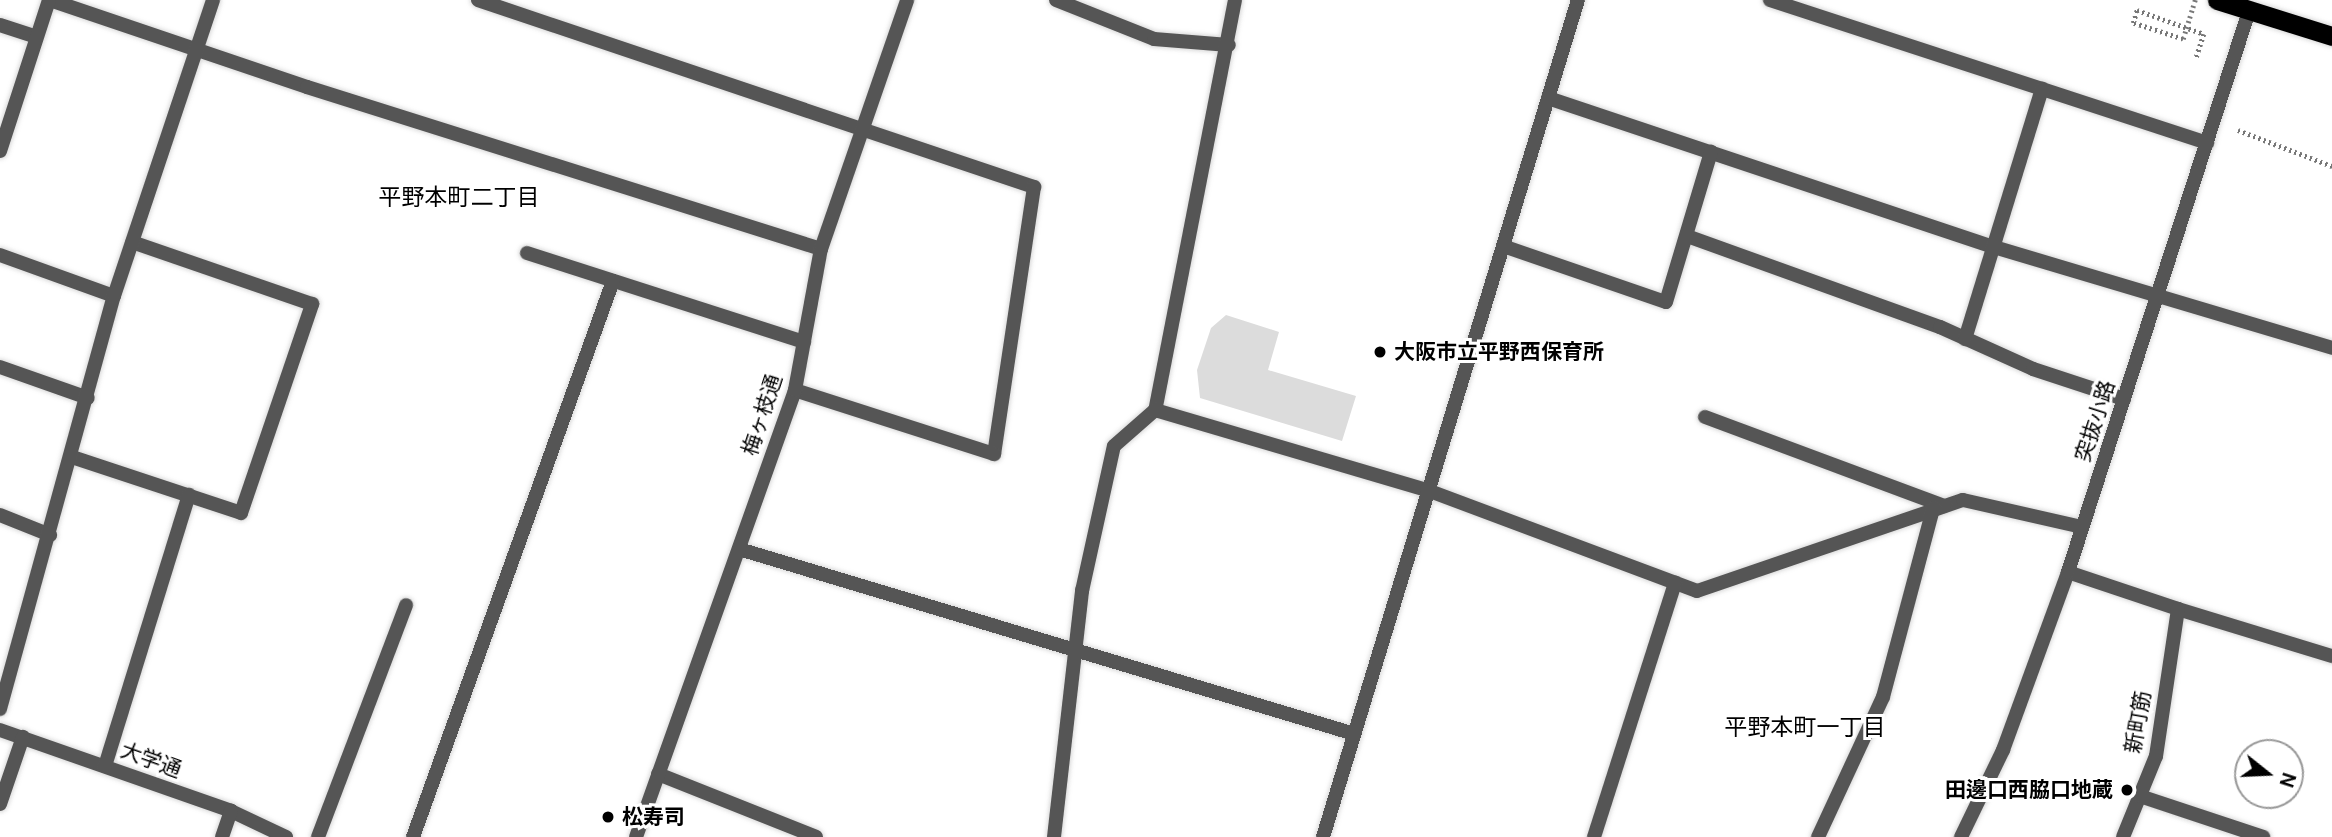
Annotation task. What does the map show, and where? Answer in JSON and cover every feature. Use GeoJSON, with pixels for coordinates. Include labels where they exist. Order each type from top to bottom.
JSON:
{"type":"FeatureCollection","features":[{"type":"Feature","properties":{"kind":"highway"},"geometry":{"type":"LineString","coordinates":[[2217,0],[2332,36]]}},
{"type":"Feature","properties":{"kind":"street"},"geometry":{"type":"LineString","coordinates":[[0,151],[49,0],[197,50],[821,249]]}},
{"type":"Feature","properties":{"kind":"street"},"geometry":{"type":"LineString","coordinates":[[0,709],[72,457],[114,296],[213,0]]}},
{"type":"Feature","properties":{"kind":"street"},"geometry":{"type":"LineString","coordinates":[[478,0],[1034,187],[994,454],[795,390]]}},
{"type":"Feature","properties":{"kind":"street","name":"梅ヶ枝通"},"geometry":{"type":"LineString","coordinates":[[636,837],[795,390],[821,249],[907,0]]}},
{"type":"Feature","properties":{"kind":"street"},"geometry":{"type":"LineString","coordinates":[[1056,0],[1154,39],[1229,45]]}},
{"type":"Feature","properties":{"kind":"street"},"geometry":{"type":"LineString","coordinates":[[1054,837],[1073,650],[1114,446],[1155,410],[1236,0]]}},
{"type":"Feature","properties":{"kind":"street"},"geometry":{"type":"LineString","coordinates":[[1323,837],[1351,733],[1578,0]]}},
{"type":"Feature","properties":{"kind":"street"},"geometry":{"type":"LineString","coordinates":[[1770,0],[2207,143]]}},
{"type":"Feature","properties":{"kind":"street","name":"突抜小路"},"geometry":{"type":"LineString","coordinates":[[1961,837],[2003,750],[2068,572],[2249,11]]}},
{"type":"Feature","properties":{"kind":"street"},"geometry":{"type":"LineString","coordinates":[[0,25],[36,37]]}},
{"type":"Feature","properties":{"kind":"street"},"geometry":{"type":"LineString","coordinates":[[1965,339],[2042,89]]}},
{"type":"Feature","properties":{"kind":"street"},"geometry":{"type":"LineString","coordinates":[[1548,98],[1994,247],[2332,348]]}},
{"type":"Feature","properties":{"kind":"street"},"geometry":{"type":"LineString","coordinates":[[1503,246],[1666,302],[1712,152]]}},
{"type":"Feature","properties":{"kind":"street"},"geometry":{"type":"LineString","coordinates":[[1687,236],[1965,339],[2033,369],[2124,399]]}},
{"type":"Feature","properties":{"kind":"street"},"geometry":{"type":"LineString","coordinates":[[72,457],[242,513],[312,304],[132,242]]}},
{"type":"Feature","properties":{"kind":"street"},"geometry":{"type":"LineString","coordinates":[[527,253],[804,342]]}},
{"type":"Feature","properties":{"kind":"street"},"geometry":{"type":"LineString","coordinates":[[0,255],[114,296]]}},
{"type":"Feature","properties":{"kind":"street"},"geometry":{"type":"LineString","coordinates":[[413,837],[612,281]]}},
{"type":"Feature","properties":{"kind":"street"},"geometry":{"type":"LineString","coordinates":[[0,367],[88,398]]}},
{"type":"Feature","properties":{"kind":"street"},"geometry":{"type":"LineString","coordinates":[[1155,410],[1427,490],[1696,591],[1963,500],[2082,527]]}},
{"type":"Feature","properties":{"kind":"street"},"geometry":{"type":"LineString","coordinates":[[1705,417],[1939,507]]}},
{"type":"Feature","properties":{"kind":"street"},"geometry":{"type":"LineString","coordinates":[[105,766],[189,495]]}},
{"type":"Feature","properties":{"kind":"street"},"geometry":{"type":"LineString","coordinates":[[1818,837],[1883,697],[1939,507]]}},
{"type":"Feature","properties":{"kind":"street"},"geometry":{"type":"LineString","coordinates":[[0,515],[50,535]]}},
{"type":"Feature","properties":{"kind":"street"},"geometry":{"type":"LineString","coordinates":[[738,548],[1351,733]]}},
{"type":"Feature","properties":{"kind":"street"},"geometry":{"type":"LineString","coordinates":[[2068,572],[2332,656]]}},
{"type":"Feature","properties":{"kind":"street"},"geometry":{"type":"LineString","coordinates":[[1594,837],[1675,583]]}},
{"type":"Feature","properties":{"kind":"street"},"geometry":{"type":"LineString","coordinates":[[318,837],[406,605]]}},
{"type":"Feature","properties":{"kind":"street","name":"新町筋"},"geometry":{"type":"LineString","coordinates":[[2123,837],[2156,756],[2178,609]]}},
{"type":"Feature","properties":{"kind":"street","name":"大学通"},"geometry":{"type":"LineString","coordinates":[[0,730],[231,811],[286,837]]}},
{"type":"Feature","properties":{"kind":"street"},"geometry":{"type":"LineString","coordinates":[[0,804],[23,737]]}},
{"type":"Feature","properties":{"kind":"street"},"geometry":{"type":"LineString","coordinates":[[659,774],[816,837]]}},
{"type":"Feature","properties":{"kind":"street"},"geometry":{"type":"LineString","coordinates":[[2140,796],[2263,837]]}},
{"type":"Feature","properties":{"kind":"street"},"geometry":{"type":"LineString","coordinates":[[222,837],[231,811]]}},
{"type":"Feature","properties":{"kind":"path"},"geometry":{"type":"LineString","coordinates":[[2195,0],[2183,39],[2133,23],[2137,10],[2204,34],[2196,58]]}},
{"type":"Feature","properties":{"kind":"path"},"geometry":{"type":"LineString","coordinates":[[2214,121],[2332,166]]}},
{"type":"Feature","properties":{"kind":"shaded area"},"geometry":{"type":"Polygon","coordinates":[[[1226,315],[1279,332],[1268,370],[1356,396],[1342,441],[1200,398],[1197,370],[1211,328],[1226,315]]]}},
{"type":"Feature","properties":{"kind":"place","name":"大阪市立平野西保育所"},"geometry":{"type":"Point","coordinates":[1380,352]}},
{"type":"Feature","properties":{"kind":"place","name":"田邊口西脇口地蔵"},"geometry":{"type":"Point","coordinates":[2127,790]}},
{"type":"Feature","properties":{"kind":"place","name":"松寿司"},"geometry":{"type":"Point","coordinates":[608,817]}},
{"type":"Feature","properties":{"kind":"district","name":"平野本町二丁目"},"geometry":{"type":"Point","coordinates":[459,197]}},
{"type":"Feature","properties":{"kind":"district","name":"平野本町一丁目"},"geometry":{"type":"Point","coordinates":[1805,727]}}]}
